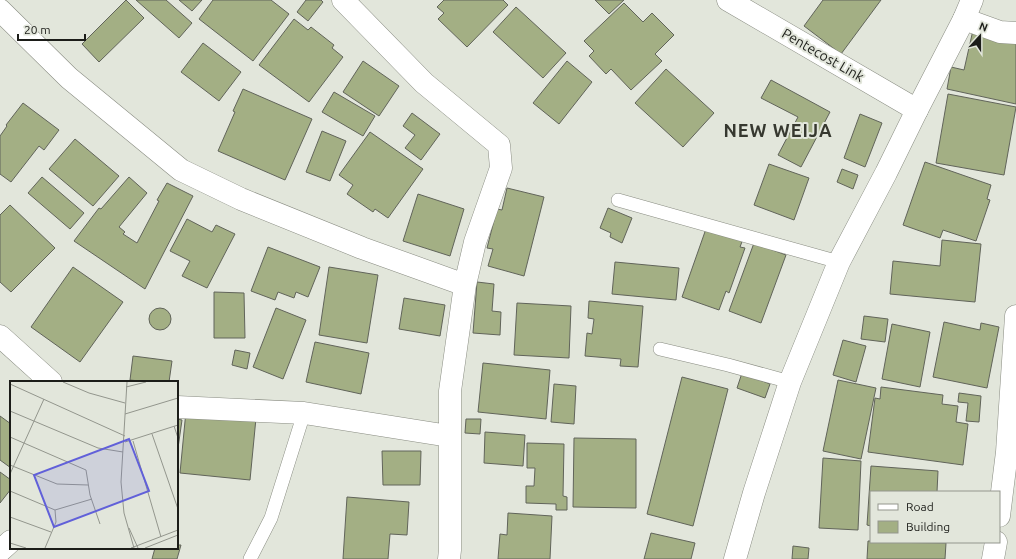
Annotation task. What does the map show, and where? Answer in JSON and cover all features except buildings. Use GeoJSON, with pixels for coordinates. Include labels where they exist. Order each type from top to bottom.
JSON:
{"type":"FeatureCollection","features":[{"type":"Feature","properties":{"kind":"street"},"geometry":{"type":"LineString","coordinates":[[343,0],[424,83],[498,145],[501,168],[475,242],[466,285],[450,391],[449,559]]}},
{"type":"Feature","properties":{"kind":"street","name":"Pentecost Link"},"geometry":{"type":"LineString","coordinates":[[728,0],[917,110]]}},
{"type":"Feature","properties":{"kind":"street"},"geometry":{"type":"LineString","coordinates":[[0,10],[69,78],[181,170],[241,199],[362,248],[466,285]]}},
{"type":"Feature","properties":{"kind":"street"},"geometry":{"type":"LineString","coordinates":[[735,559],[754,493],[790,382],[839,262],[886,173],[968,10],[1000,32],[1016,33]]}},
{"type":"Feature","properties":{"kind":"street"},"geometry":{"type":"LineString","coordinates":[[1000,508],[1007,452],[1016,316]]}},
{"type":"Feature","properties":{"kind":"street"},"geometry":{"type":"LineString","coordinates":[[0,336],[50,381]]}},
{"type":"Feature","properties":{"kind":"street"},"geometry":{"type":"LineString","coordinates":[[178,407],[304,413],[449,436]]}},
{"type":"Feature","properties":{"kind":"street"},"geometry":{"type":"LineString","coordinates":[[0,551],[10,542]]}},
{"type":"Feature","properties":{"kind":"street"},"geometry":{"type":"LineString","coordinates":[[994,559],[996,543]]}},
{"type":"Feature","properties":{"kind":"lane"},"geometry":{"type":"LineString","coordinates":[[618,200],[839,262]]}},
{"type":"Feature","properties":{"kind":"lane"},"geometry":{"type":"LineString","coordinates":[[660,349],[790,382]]}},
{"type":"Feature","properties":{"kind":"lane"},"geometry":{"type":"LineString","coordinates":[[250,559],[271,518],[304,413]]}},
{"type":"Feature","properties":{"kind":"district","name":"NEW WEIJA"},"geometry":{"type":"Point","coordinates":[778,131]}}]}
